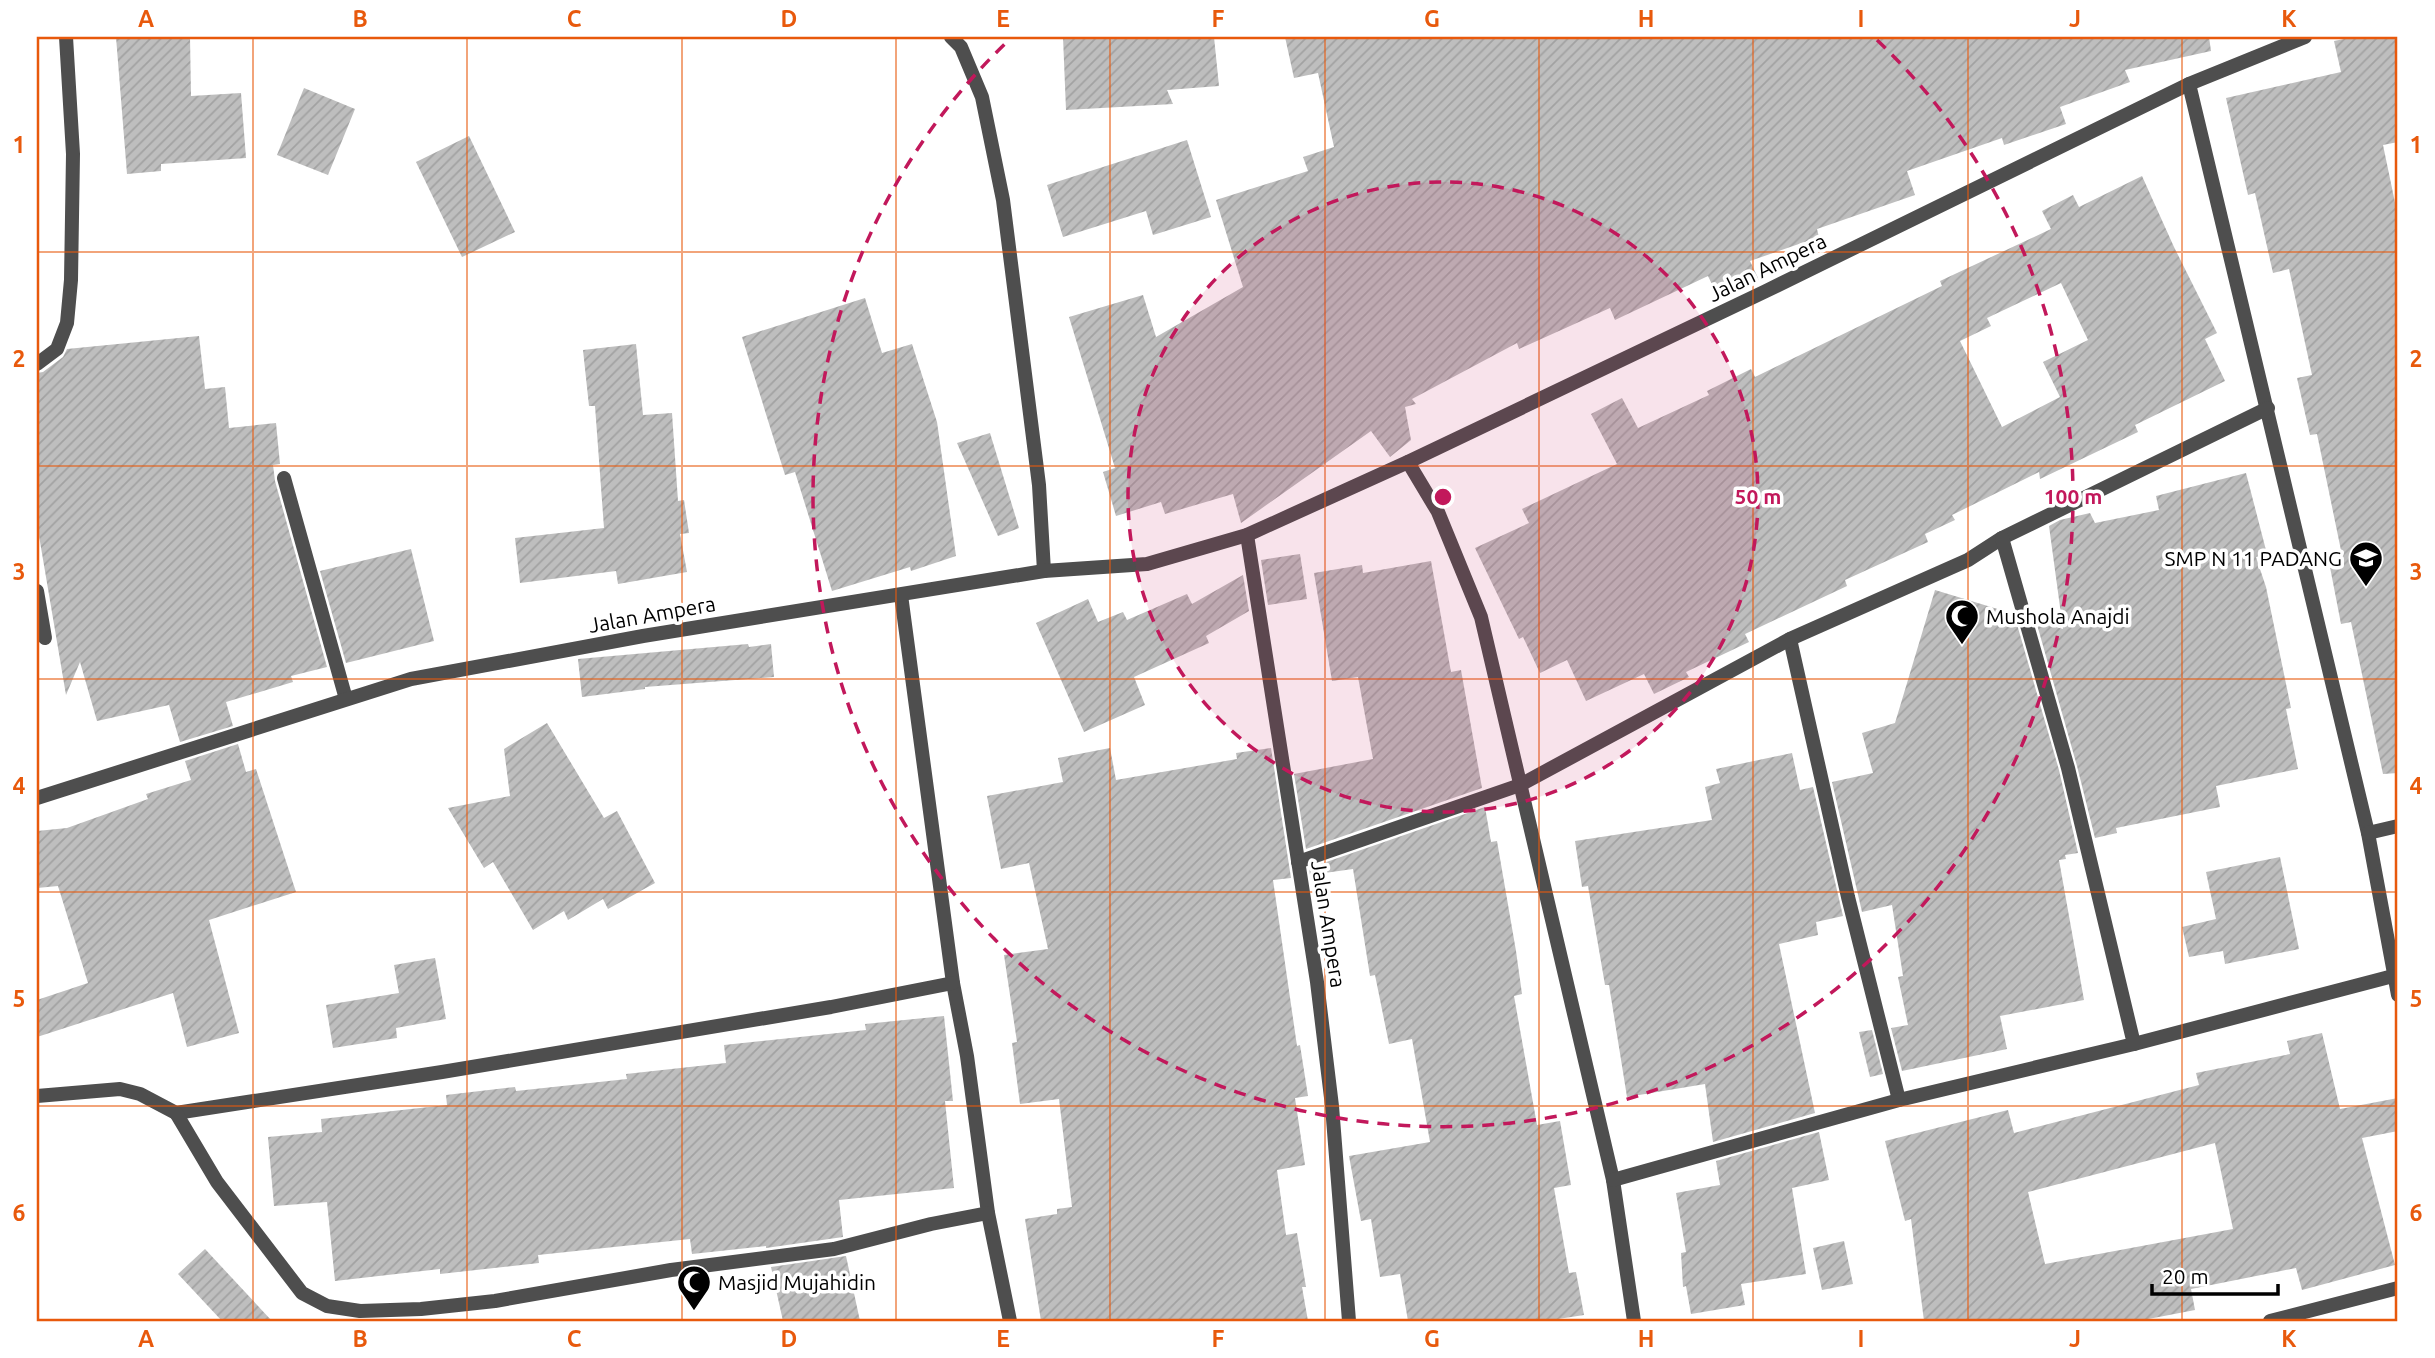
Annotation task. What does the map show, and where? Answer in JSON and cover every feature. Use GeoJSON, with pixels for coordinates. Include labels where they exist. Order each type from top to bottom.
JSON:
{"type":"FeatureCollection","features":[{"type":"Feature","properties":{"kind":"street"},"geometry":{"type":"LineString","coordinates":[[37,364],[57,349],[67,323],[71,280],[73,154],[66,37]]}},
{"type":"Feature","properties":{"kind":"street"},"geometry":{"type":"LineString","coordinates":[[951,37],[961,47],[982,97],[1003,200],[1039,485],[1044,571]]}},
{"type":"Feature","properties":{"kind":"street","name":"Jalan Ampera"},"geometry":{"type":"LineString","coordinates":[[37,798],[411,679],[643,636],[1044,571],[1147,564],[1247,535],[1408,462],[1778,285],[2189,84],[2305,37]]}},
{"type":"Feature","properties":{"kind":"street"},"geometry":{"type":"LineString","coordinates":[[2189,84],[2368,833],[2398,995]]}},
{"type":"Feature","properties":{"kind":"street"},"geometry":{"type":"LineString","coordinates":[[1298,862],[1520,785],[1790,639],[1968,560],[2002,538],[2268,408]]}},
{"type":"Feature","properties":{"kind":"street"},"geometry":{"type":"LineString","coordinates":[[1408,462],[1438,512],[1481,617],[1613,1180],[1634,1321]]}},
{"type":"Feature","properties":{"kind":"street"},"geometry":{"type":"LineString","coordinates":[[284,478],[346,699]]}},
{"type":"Feature","properties":{"kind":"street","name":"Jalan Ampera"},"geometry":{"type":"LineString","coordinates":[[1247,535],[1317,982],[1332,1106],[1349,1321]]}},
{"type":"Feature","properties":{"kind":"street"},"geometry":{"type":"LineString","coordinates":[[2002,538],[2068,768],[2134,1044]]}},
{"type":"Feature","properties":{"kind":"street"},"geometry":{"type":"LineString","coordinates":[[37,591],[45,638]]}},
{"type":"Feature","properties":{"kind":"street"},"geometry":{"type":"LineString","coordinates":[[901,595],[953,983],[967,1056],[988,1213],[1010,1321]]}},
{"type":"Feature","properties":{"kind":"street"},"geometry":{"type":"LineString","coordinates":[[1790,639],[1848,897],[1899,1100]]}},
{"type":"Feature","properties":{"kind":"street"},"geometry":{"type":"LineString","coordinates":[[2368,833],[2398,826]]}},
{"type":"Feature","properties":{"kind":"street"},"geometry":{"type":"LineString","coordinates":[[1613,1180],[1899,1100],[2134,1044],[2393,976]]}},
{"type":"Feature","properties":{"kind":"street"},"geometry":{"type":"LineString","coordinates":[[176,1113],[831,1007],[953,983]]}},
{"type":"Feature","properties":{"kind":"street"},"geometry":{"type":"LineString","coordinates":[[37,1096],[120,1089],[140,1094],[176,1113],[217,1182],[302,1293],[327,1306],[360,1311],[421,1309],[495,1301],[671,1270],[834,1249],[931,1224],[988,1213]]}},
{"type":"Feature","properties":{"kind":"street"},"geometry":{"type":"LineString","coordinates":[[2270,1321],[2398,1288]]}},
{"type":"Feature","properties":{"kind":"building"},"geometry":{"type":"Polygon","coordinates":[[[116,37],[190,37],[191,96],[241,93],[246,158],[161,164],[161,171],[127,174],[116,37]]]}},
{"type":"Feature","properties":{"kind":"building"},"geometry":{"type":"Polygon","coordinates":[[[1063,37],[1214,37],[1219,86],[1167,90],[1173,104],[1066,110],[1063,37]]]}},
{"type":"Feature","properties":{"kind":"building"},"geometry":{"type":"Polygon","coordinates":[[[1285,37],[2209,37],[2211,51],[2125,70],[2130,82],[2060,107],[2066,124],[2004,145],[2002,138],[1907,171],[1915,195],[1817,229],[1819,237],[1750,261],[1759,280],[1719,299],[1708,276],[1615,320],[1610,308],[1519,349],[1517,343],[1412,399],[1416,404],[1405,407],[1411,440],[1390,457],[1371,431],[1241,523],[1233,494],[1165,514],[1161,502],[1116,516],[1103,472],[1115,468],[1069,317],[1143,295],[1156,337],[1243,287],[1216,200],[1308,171],[1303,157],[1334,147],[1318,73],[1294,78],[1285,37]]]}},
{"type":"Feature","properties":{"kind":"building"},"geometry":{"type":"Polygon","coordinates":[[[2354,37],[2398,37],[2398,142],[2383,145],[2398,217],[2398,773],[2383,774],[2351,622],[2341,624],[2329,562],[2343,560],[2317,434],[2310,435],[2297,378],[2312,375],[2289,269],[2273,273],[2255,193],[2248,195],[2226,98],[2341,72],[2334,41],[2354,37]]]}},
{"type":"Feature","properties":{"kind":"building"},"geometry":{"type":"Polygon","coordinates":[[[304,88],[355,109],[328,175],[277,155],[304,88]]]}},
{"type":"Feature","properties":{"kind":"building"},"geometry":{"type":"Polygon","coordinates":[[[469,136],[515,232],[462,257],[416,162],[469,136]]]}},
{"type":"Feature","properties":{"kind":"building"},"geometry":{"type":"Polygon","coordinates":[[[1187,140],[1211,217],[1153,235],[1146,211],[1063,237],[1047,185],[1187,140]]]}},
{"type":"Feature","properties":{"kind":"building"},"geometry":{"type":"Polygon","coordinates":[[[2142,176],[2217,333],[2205,339],[2225,381],[2135,425],[2138,432],[2040,479],[2039,472],[1952,515],[1955,520],[1925,534],[1928,542],[1845,580],[1847,586],[1745,634],[1749,642],[1686,672],[1689,677],[1654,694],[1644,674],[1586,701],[1567,660],[1540,673],[1523,637],[1519,639],[1475,548],[1529,523],[1522,509],[1617,464],[1591,414],[1622,398],[1638,428],[1709,395],[1707,391],[1751,369],[1755,377],[1942,286],[1940,281],[2051,229],[2042,211],[2073,195],[2079,207],[2142,176]],[[2061,283],[1987,318],[1991,326],[1960,341],[2002,427],[2060,397],[2043,362],[2088,340],[2061,283]]]}},
{"type":"Feature","properties":{"kind":"building"},"geometry":{"type":"Polygon","coordinates":[[[865,298],[882,353],[912,344],[937,422],[956,556],[911,571],[910,567],[832,591],[795,472],[785,475],[742,337],[865,298]]]}},
{"type":"Feature","properties":{"kind":"building"},"geometry":{"type":"Polygon","coordinates":[[[199,336],[205,389],[225,387],[229,428],[276,423],[280,464],[273,465],[275,481],[327,667],[291,676],[293,682],[226,702],[233,726],[180,742],[169,705],[97,721],[80,662],[66,695],[37,524],[37,373],[43,372],[63,357],[67,349],[199,336]]]}},
{"type":"Feature","properties":{"kind":"building"},"geometry":{"type":"Polygon","coordinates":[[[636,344],[643,415],[672,413],[678,501],[684,500],[689,533],[680,534],[687,572],[618,584],[616,571],[520,583],[515,538],[604,528],[595,406],[589,406],[583,350],[636,344]]]}},
{"type":"Feature","properties":{"kind":"building"},"geometry":{"type":"Polygon","coordinates":[[[990,433],[1019,528],[998,536],[957,443],[990,433]]]}},
{"type":"Feature","properties":{"kind":"building"},"geometry":{"type":"Polygon","coordinates":[[[2246,473],[2267,554],[2256,557],[2266,587],[2291,708],[2286,709],[2298,769],[2216,786],[2220,807],[2116,828],[2117,833],[2095,838],[2036,621],[2063,629],[2049,526],[2060,520],[2090,513],[2095,523],[2159,510],[2156,496],[2246,473]]]}},
{"type":"Feature","properties":{"kind":"building"},"geometry":{"type":"Polygon","coordinates":[[[411,549],[434,641],[346,663],[320,571],[411,549]]]}},
{"type":"Feature","properties":{"kind":"building"},"geometry":{"type":"Polygon","coordinates":[[[1300,554],[1307,599],[1268,605],[1261,560],[1300,554]]]}},
{"type":"Feature","properties":{"kind":"building"},"geometry":{"type":"Polygon","coordinates":[[[1431,561],[1451,672],[1461,670],[1482,788],[1306,849],[1294,774],[1373,759],[1358,677],[1332,681],[1314,573],[1362,565],[1363,573],[1431,561]]]}},
{"type":"Feature","properties":{"kind":"building"},"geometry":{"type":"Polygon","coordinates":[[[1243,575],[1249,611],[1206,636],[1209,643],[1134,677],[1145,705],[1084,732],[1036,623],[1088,599],[1098,622],[1123,612],[1127,620],[1187,594],[1192,604],[1243,575]]]}},
{"type":"Feature","properties":{"kind":"building"},"geometry":{"type":"Polygon","coordinates":[[[1935,590],[2014,614],[2059,770],[2078,853],[2065,855],[2066,859],[2059,860],[2084,1000],[2000,1016],[2007,1049],[1902,1071],[1891,1028],[1908,1025],[1898,977],[1903,976],[1892,905],[1862,912],[1832,782],[1873,773],[1862,733],[1895,723],[1935,590]]]}},
{"type":"Feature","properties":{"kind":"building"},"geometry":{"type":"Polygon","coordinates":[[[748,644],[749,647],[771,644],[774,677],[645,687],[582,697],[578,659],[748,644]]]}},
{"type":"Feature","properties":{"kind":"building"},"geometry":{"type":"Polygon","coordinates":[[[547,723],[604,818],[617,811],[655,883],[608,909],[603,899],[568,920],[564,911],[533,930],[493,862],[484,868],[448,808],[510,796],[504,749],[547,723]]]}},
{"type":"Feature","properties":{"kind":"building"},"geometry":{"type":"Polygon","coordinates":[[[238,744],[246,772],[256,769],[296,892],[209,920],[239,1033],[187,1047],[173,993],[37,1037],[37,1000],[88,983],[58,886],[37,888],[37,831],[67,828],[148,799],[146,794],[191,780],[185,761],[238,744]]]}},
{"type":"Feature","properties":{"kind":"building"},"geometry":{"type":"Polygon","coordinates":[[[1110,748],[1116,780],[1237,759],[1236,753],[1271,748],[1291,878],[1273,880],[1297,1046],[1300,1045],[1308,1096],[1295,1098],[1305,1165],[1277,1170],[1286,1235],[1297,1233],[1306,1287],[1302,1287],[1308,1321],[1041,1321],[1025,1219],[1057,1214],[1057,1209],[1072,1207],[1059,1099],[1020,1104],[1012,1043],[1017,1042],[1004,955],[1048,949],[1029,863],[1001,869],[987,796],[1063,782],[1058,758],[1110,748]]]}},
{"type":"Feature","properties":{"kind":"building"},"geometry":{"type":"Polygon","coordinates":[[[1792,753],[1800,790],[1813,787],[1843,916],[1816,922],[1818,935],[1779,944],[1815,1113],[1713,1142],[1705,1084],[1627,1097],[1609,985],[1605,985],[1588,886],[1582,887],[1575,841],[1712,820],[1705,787],[1720,783],[1716,769],[1792,753]]]}},
{"type":"Feature","properties":{"kind":"building"},"geometry":{"type":"Polygon","coordinates":[[[1485,807],[1491,842],[1497,841],[1516,951],[1522,994],[1514,996],[1537,1125],[1560,1121],[1571,1185],[1554,1188],[1569,1273],[1576,1272],[1584,1315],[1545,1321],[1408,1321],[1400,1274],[1380,1277],[1371,1219],[1361,1221],[1349,1156],[1430,1142],[1412,1039],[1389,1044],[1375,975],[1370,976],[1353,869],[1310,875],[1309,868],[1485,807]]]}},
{"type":"Feature","properties":{"kind":"building"},"geometry":{"type":"Polygon","coordinates":[[[2280,857],[2299,949],[2225,964],[2223,951],[2189,957],[2182,927],[2216,919],[2206,872],[2280,857]]]}},
{"type":"Feature","properties":{"kind":"building"},"geometry":{"type":"Polygon","coordinates":[[[435,958],[446,1019],[396,1028],[397,1038],[333,1048],[326,1005],[399,993],[394,965],[435,958]]]}},
{"type":"Feature","properties":{"kind":"building"},"geometry":{"type":"Polygon","coordinates":[[[944,1016],[953,1101],[945,1101],[954,1188],[839,1200],[843,1237],[766,1248],[692,1254],[690,1239],[538,1255],[539,1263],[440,1274],[440,1269],[335,1281],[327,1202],[274,1206],[268,1137],[322,1132],[321,1119],[447,1105],[446,1095],[515,1087],[516,1091],[627,1079],[626,1074],[726,1063],[724,1045],[866,1030],[865,1024],[944,1016]]]}},
{"type":"Feature","properties":{"kind":"building"},"geometry":{"type":"Polygon","coordinates":[[[1872,1030],[1883,1074],[1870,1077],[1859,1032],[1872,1030]]]}},
{"type":"Feature","properties":{"kind":"building"},"geometry":{"type":"Polygon","coordinates":[[[2322,1033],[2340,1109],[2398,1098],[2398,1131],[2362,1138],[2395,1265],[2302,1290],[2296,1268],[2191,1289],[2195,1310],[2138,1321],[1924,1321],[1911,1219],[1905,1221],[1885,1141],[2008,1110],[2014,1133],[2199,1085],[2196,1073],[2290,1054],[2287,1041],[2322,1033]],[[2215,1143],[2028,1192],[2045,1264],[2233,1229],[2215,1143]]]}},
{"type":"Feature","properties":{"kind":"building"},"geometry":{"type":"Polygon","coordinates":[[[1819,1132],[1829,1180],[1792,1188],[1806,1274],[1741,1284],[1745,1305],[1691,1314],[1686,1286],[1683,1287],[1681,1253],[1686,1252],[1676,1193],[1720,1185],[1716,1161],[1819,1132]]]}},
{"type":"Feature","properties":{"kind":"building"},"geometry":{"type":"Polygon","coordinates":[[[1844,1241],[1853,1284],[1822,1290],[1813,1248],[1844,1241]]]}},
{"type":"Feature","properties":{"kind":"building"},"geometry":{"type":"Polygon","coordinates":[[[205,1249],[272,1321],[222,1321],[178,1274],[205,1249]]]}},
{"type":"Feature","properties":{"kind":"building"},"geometry":{"type":"Polygon","coordinates":[[[846,1256],[860,1321],[783,1321],[771,1267],[846,1256]]]}},
{"type":"Feature","properties":{"kind":"place","name":"SMP N 11 PADANG"},"geometry":{"type":"Point","coordinates":[2366,588]}},
{"type":"Feature","properties":{"kind":"place","name":"Mushola Anajdi"},"geometry":{"type":"Point","coordinates":[1962,646]}},
{"type":"Feature","properties":{"kind":"place","name":"Masjid Mujahidin"},"geometry":{"type":"Point","coordinates":[694,1312]}}]}
